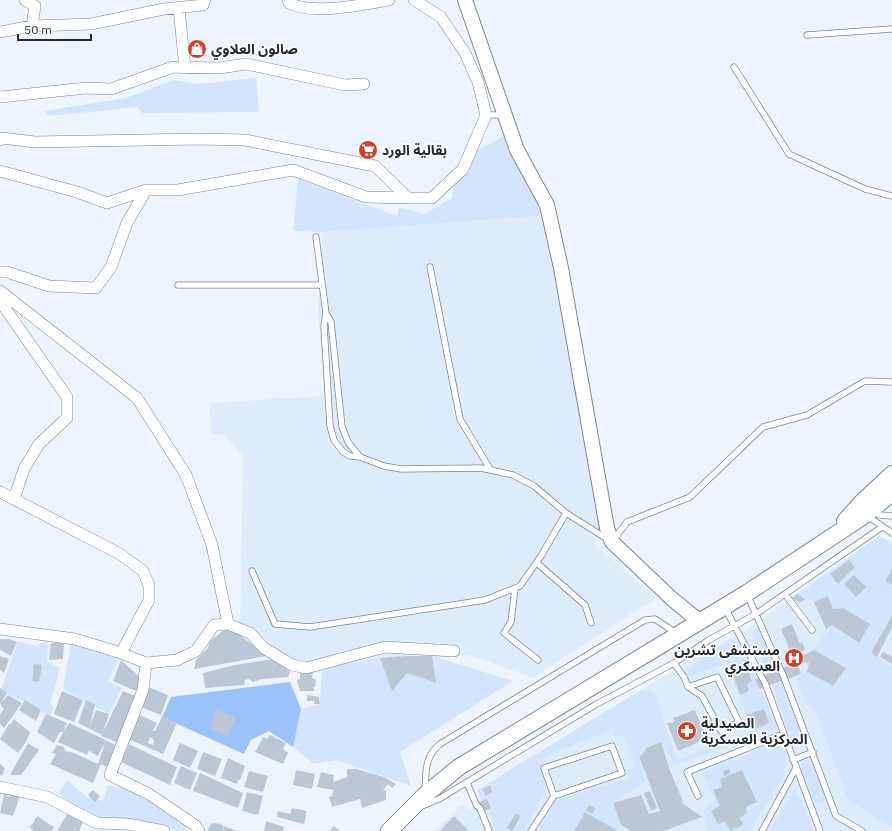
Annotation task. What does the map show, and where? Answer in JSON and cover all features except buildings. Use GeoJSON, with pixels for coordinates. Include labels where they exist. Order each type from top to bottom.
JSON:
{"type":"FeatureCollection","features":[{"type":"Feature","properties":{"kind":"main road"},"geometry":{"type":"LineString","coordinates":[[837,532],[862,502],[892,474]]}},
{"type":"Feature","properties":{"kind":"main road"},"geometry":{"type":"LineString","coordinates":[[388,831],[425,794],[459,767],[747,593],[868,512],[892,493]]}},
{"type":"Feature","properties":{"kind":"street"},"geometry":{"type":"LineString","coordinates":[[25,0],[35,6],[32,26]]}},
{"type":"Feature","properties":{"kind":"street"},"geometry":{"type":"LineString","coordinates":[[0,32],[32,26],[91,24],[164,9],[179,9],[203,5],[205,0]]}},
{"type":"Feature","properties":{"kind":"street"},"geometry":{"type":"LineString","coordinates":[[288,0],[289,3],[298,7],[351,7],[389,0]]}},
{"type":"Feature","properties":{"kind":"street"},"geometry":{"type":"LineString","coordinates":[[0,171],[78,192],[107,204],[146,190],[178,190],[293,170],[366,197],[432,198],[463,169],[486,115],[478,82],[465,53],[441,17],[414,0]]}},
{"type":"Feature","properties":{"kind":"street"},"geometry":{"type":"LineString","coordinates":[[465,0],[517,150],[547,205],[562,268],[607,528],[612,542],[671,598],[699,621]]}},
{"type":"Feature","properties":{"kind":"street"},"geometry":{"type":"LineString","coordinates":[[179,9],[185,68]]}},
{"type":"Feature","properties":{"kind":"street"},"geometry":{"type":"LineString","coordinates":[[0,98],[86,88],[111,89],[173,67],[220,68],[246,64],[345,85],[364,84]]}},
{"type":"Feature","properties":{"kind":"street"},"geometry":{"type":"LineString","coordinates":[[0,140],[2,138],[35,142],[199,139],[245,140],[376,166],[408,198]]}},
{"type":"Feature","properties":{"kind":"street"},"geometry":{"type":"LineString","coordinates":[[0,272],[6,272],[49,286],[96,288],[111,267],[127,223],[146,190]]}},
{"type":"Feature","properties":{"kind":"street"},"geometry":{"type":"LineString","coordinates":[[0,291],[137,398],[186,475],[212,545],[228,624]]}},
{"type":"Feature","properties":{"kind":"street"},"geometry":{"type":"LineString","coordinates":[[0,301],[66,397],[67,418],[40,444],[24,470],[14,500]]}},
{"type":"Feature","properties":{"kind":"street"},"geometry":{"type":"LineString","coordinates":[[0,492],[120,554],[143,571],[149,586],[149,600],[122,653]]}},
{"type":"Feature","properties":{"kind":"street"},"geometry":{"type":"LineString","coordinates":[[0,629],[75,639],[122,653],[146,663],[177,660],[196,651],[214,625],[228,624],[250,633],[264,648],[292,665],[306,668],[385,647],[454,651]]}},
{"type":"Feature","properties":{"kind":"street"},"geometry":{"type":"LineString","coordinates":[[146,663],[144,690],[110,775],[149,794],[195,829]]}},
{"type":"Feature","properties":{"kind":"street"},"geometry":{"type":"LineString","coordinates":[[0,787],[47,797],[97,823],[128,824],[164,831]]}},
{"type":"Feature","properties":{"kind":"lane"},"geometry":{"type":"LineString","coordinates":[[807,35],[892,29]]}},
{"type":"Feature","properties":{"kind":"lane"},"geometry":{"type":"LineString","coordinates":[[734,67],[789,154],[865,188],[892,196]]}},
{"type":"Feature","properties":{"kind":"lane"},"geometry":{"type":"LineString","coordinates":[[486,115],[504,115]]}},
{"type":"Feature","properties":{"kind":"lane"},"geometry":{"type":"LineString","coordinates":[[316,237],[326,313],[324,326],[330,426],[334,440],[338,447],[350,456],[360,457],[384,466],[397,468],[490,469],[502,471],[524,480],[566,513],[612,542],[627,522],[690,497],[763,427],[807,415],[865,380],[892,382]]}},
{"type":"Feature","properties":{"kind":"lane"},"geometry":{"type":"LineString","coordinates":[[430,267],[460,419],[490,469]]}},
{"type":"Feature","properties":{"kind":"lane"},"geometry":{"type":"LineString","coordinates":[[178,285],[322,286]]}},
{"type":"Feature","properties":{"kind":"lane"},"geometry":{"type":"LineString","coordinates":[[326,313],[331,322],[344,432],[351,447],[360,457]]}},
{"type":"Feature","properties":{"kind":"lane"},"geometry":{"type":"LineString","coordinates":[[328,404],[340,402]]}},
{"type":"Feature","properties":{"kind":"lane"},"geometry":{"type":"LineString","coordinates":[[868,512],[892,516]]}},
{"type":"Feature","properties":{"kind":"lane"},"geometry":{"type":"LineString","coordinates":[[868,512],[882,527],[892,533]]}},
{"type":"Feature","properties":{"kind":"lane"},"geometry":{"type":"LineString","coordinates":[[252,571],[275,624],[310,627],[485,600],[520,586],[537,563],[566,513]]}},
{"type":"Feature","properties":{"kind":"lane"},"geometry":{"type":"LineString","coordinates":[[410,809],[431,803],[595,705],[674,662],[709,640],[735,627],[882,527]]}},
{"type":"Feature","properties":{"kind":"lane"},"geometry":{"type":"LineString","coordinates":[[537,563],[585,605],[591,623]]}},
{"type":"Feature","properties":{"kind":"lane"},"geometry":{"type":"LineString","coordinates":[[515,588],[511,622],[504,633],[538,660]]}},
{"type":"Feature","properties":{"kind":"lane"},"geometry":{"type":"LineString","coordinates":[[747,593],[783,675],[836,816],[862,831]]}},
{"type":"Feature","properties":{"kind":"lane"},"geometry":{"type":"LineString","coordinates":[[785,594],[812,630]]}},
{"type":"Feature","properties":{"kind":"lane"},"geometry":{"type":"LineString","coordinates":[[724,606],[765,683],[820,831]]}},
{"type":"Feature","properties":{"kind":"lane"},"geometry":{"type":"LineString","coordinates":[[425,794],[426,764],[432,752],[440,744],[645,620],[655,619],[678,634]]}},
{"type":"Feature","properties":{"kind":"lane"},"geometry":{"type":"LineString","coordinates":[[674,662],[684,677],[688,687],[702,696],[721,732],[739,722],[717,677],[688,687]]}},
{"type":"Feature","properties":{"kind":"lane"},"geometry":{"type":"LineString","coordinates":[[698,796],[687,772],[783,734]]}},
{"type":"Feature","properties":{"kind":"lane"},"geometry":{"type":"LineString","coordinates":[[531,831],[554,796],[622,773],[612,746],[544,768],[554,796]]}},
{"type":"Feature","properties":{"kind":"lane"},"geometry":{"type":"LineString","coordinates":[[793,760],[813,752]]}},
{"type":"Feature","properties":{"kind":"lane"},"geometry":{"type":"LineString","coordinates":[[762,831],[796,768]]}},
{"type":"Feature","properties":{"kind":"lane"},"geometry":{"type":"LineString","coordinates":[[467,782],[477,806],[480,808],[487,822],[489,831]]}},
{"type":"Feature","properties":{"kind":"shaded area"},"geometry":{"type":"Polygon","coordinates":[[[256,78],[259,112],[142,113],[138,107],[50,116],[44,111],[126,98],[173,80],[198,84],[256,78]]]}},
{"type":"Feature","properties":{"kind":"shaded area"},"geometry":{"type":"Polygon","coordinates":[[[512,132],[552,215],[323,232],[293,231],[298,179],[397,216],[399,207],[424,214],[452,198],[454,180],[476,151],[512,132]]]}},
{"type":"Feature","properties":{"kind":"shaded area"},"geometry":{"type":"Polygon","coordinates":[[[552,215],[608,527],[594,543],[656,598],[533,678],[471,655],[383,661],[326,672],[302,674],[240,631],[243,455],[224,435],[212,434],[209,403],[324,396],[318,307],[323,232],[552,215]]]}},
{"type":"Feature","properties":{"kind":"shaded area","name":"مستشفى تشرين العسكري"},"geometry":{"type":"Polygon","coordinates":[[[879,536],[892,543],[892,831],[434,831],[462,805],[469,810],[482,804],[477,790],[641,690],[750,627],[879,536]]]}},
{"type":"Feature","properties":{"kind":"shaded area"},"geometry":{"type":"Polygon","coordinates":[[[879,536],[892,543],[892,615],[871,653],[892,666],[892,826],[849,801],[814,707],[806,704],[797,681],[801,674],[807,672],[833,686],[845,668],[814,650],[832,625],[859,643],[870,624],[843,608],[833,609],[828,596],[814,602],[797,594],[879,536]]]}},
{"type":"Feature","properties":{"kind":"shaded area"},"geometry":{"type":"Polygon","coordinates":[[[759,628],[774,663],[765,666],[751,631],[759,628]]]}},
{"type":"Feature","properties":{"kind":"shaded area"},"geometry":{"type":"Polygon","coordinates":[[[48,639],[47,661],[60,668],[50,704],[54,708],[50,716],[1,690],[18,641],[37,646],[48,639]]]}},
{"type":"Feature","properties":{"kind":"shaded area"},"geometry":{"type":"Polygon","coordinates":[[[732,640],[740,642],[759,685],[755,687],[757,692],[762,691],[778,729],[674,765],[661,742],[646,748],[642,755],[639,756],[645,782],[613,803],[621,825],[617,831],[585,812],[574,831],[538,831],[556,800],[629,778],[628,771],[636,767],[623,735],[615,737],[612,730],[549,754],[542,761],[548,785],[525,831],[496,831],[490,812],[483,804],[477,790],[641,690],[654,692],[678,760],[769,723],[764,709],[746,715],[726,662],[689,678],[684,670],[732,640]]]}},
{"type":"Feature","properties":{"kind":"shaded area"},"geometry":{"type":"Polygon","coordinates":[[[71,644],[119,659],[108,681],[122,688],[109,714],[63,689],[71,644]]]}},
{"type":"Feature","properties":{"kind":"shaded area"},"geometry":{"type":"Polygon","coordinates":[[[432,656],[513,681],[400,752],[411,786],[336,760],[314,764],[293,747],[301,709],[320,704],[322,668],[380,658],[392,690],[407,673],[436,683],[432,656]]]}},
{"type":"Feature","properties":{"kind":"shaded area"},"geometry":{"type":"Polygon","coordinates":[[[290,682],[301,709],[293,747],[269,731],[251,740],[244,754],[162,717],[171,697],[290,682]]]}},
{"type":"Feature","properties":{"kind":"shaded area"},"geometry":{"type":"Polygon","coordinates":[[[782,682],[804,739],[801,745],[795,745],[788,731],[772,685],[782,682]]]}},
{"type":"Feature","properties":{"kind":"shaded area"},"geometry":{"type":"Polygon","coordinates":[[[779,740],[785,753],[786,771],[750,831],[708,831],[703,811],[715,800],[703,773],[779,740]]]}},
{"type":"Feature","properties":{"kind":"shaded area"},"geometry":{"type":"Polygon","coordinates":[[[808,760],[813,763],[826,795],[823,802],[818,804],[808,790],[803,777],[803,761],[808,760]]]}},
{"type":"Feature","properties":{"kind":"shaded area"},"geometry":{"type":"Polygon","coordinates":[[[67,780],[87,797],[103,801],[108,785],[145,793],[167,814],[188,826],[184,831],[175,831],[163,825],[104,819],[84,812],[59,794],[67,780]]]}},
{"type":"Feature","properties":{"kind":"shaded area"},"geometry":{"type":"Polygon","coordinates":[[[795,788],[814,831],[770,831],[795,788]]]}},
{"type":"Feature","properties":{"kind":"place","name":"صالون العلاوي"},"geometry":{"type":"Point","coordinates":[197,49]}},
{"type":"Feature","properties":{"kind":"place","name":"بقالية الورد"},"geometry":{"type":"Point","coordinates":[368,150]}},
{"type":"Feature","properties":{"kind":"place","name":"مستشفى تشرين العسكري"},"geometry":{"type":"Point","coordinates":[794,658]}},
{"type":"Feature","properties":{"kind":"place","name":"الصيدلية المركزية العسكرية"},"geometry":{"type":"Point","coordinates":[687,731]}}]}
